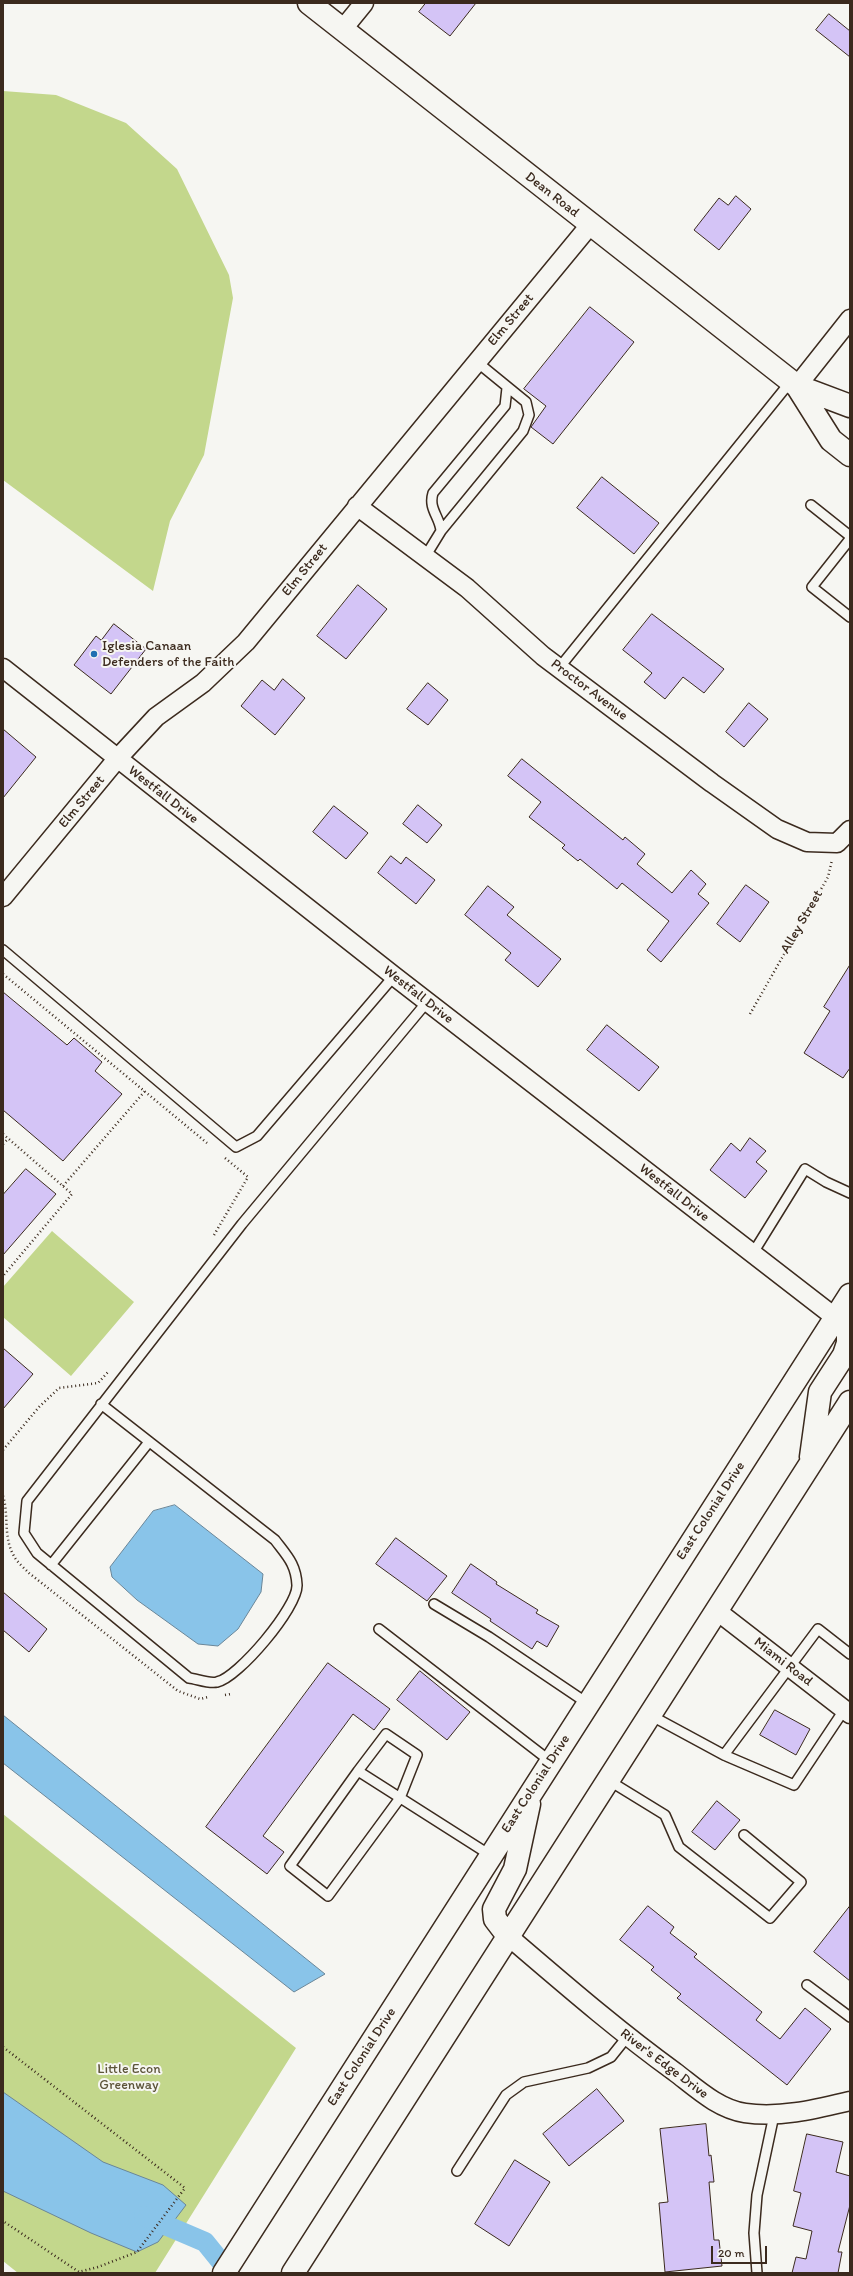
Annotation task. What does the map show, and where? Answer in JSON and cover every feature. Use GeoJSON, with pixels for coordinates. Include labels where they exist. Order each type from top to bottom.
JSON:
{"type":"FeatureCollection","features":[{"type":"Feature","properties":{"kind":"main road","name":"Dean Road"},"geometry":{"type":"LineString","coordinates":[[309,3],[590,225],[794,383],[850,406]]}},
{"type":"Feature","properties":{"kind":"main road","name":"Dean Road"},"geometry":{"type":"LineString","coordinates":[[794,383],[831,440],[850,455]]}},
{"type":"Feature","properties":{"kind":"main road","name":"East Colonial Drive"},"geometry":{"type":"LineString","coordinates":[[224,2273],[587,1703],[850,1295]]}},
{"type":"Feature","properties":{"kind":"main road"},"geometry":{"type":"LineString","coordinates":[[810,1464],[820,1392],[844,1355],[848,1343],[848,1331],[836,1318]]}},
{"type":"Feature","properties":{"kind":"main road"},"geometry":{"type":"LineString","coordinates":[[293,2273],[850,1402]]}},
{"type":"Feature","properties":{"kind":"main road"},"geometry":{"type":"LineString","coordinates":[[508,1936],[495,1919],[494,1909],[516,1868],[532,1789]]}},
{"type":"Feature","properties":{"kind":"street"},"geometry":{"type":"LineString","coordinates":[[342,30],[364,3]]}},
{"type":"Feature","properties":{"kind":"street","name":"Elm Street"},"geometry":{"type":"LineString","coordinates":[[3,897],[117,759],[156,717],[203,683],[246,642],[590,225]]}},
{"type":"Feature","properties":{"kind":"street"},"geometry":{"type":"LineString","coordinates":[[794,383],[850,319]]}},
{"type":"Feature","properties":{"kind":"street","name":"Proctor Avenue"},"geometry":{"type":"LineString","coordinates":[[357,506],[467,588],[559,668],[712,783],[777,829],[807,842],[837,842]]}},
{"type":"Feature","properties":{"kind":"street","name":"Westfall Drive"},"geometry":{"type":"LineString","coordinates":[[3,668],[427,1002],[836,1318]]}},
{"type":"Feature","properties":{"kind":"street"},"geometry":{"type":"LineString","coordinates":[[837,842],[850,830]]}},
{"type":"Feature","properties":{"kind":"street","name":"Miami Road"},"geometry":{"type":"LineString","coordinates":[[717,1611],[847,1712]]}},
{"type":"Feature","properties":{"kind":"street","name":"River's Edge Drive"},"geometry":{"type":"LineString","coordinates":[[508,1936],[627,2037],[716,2103],[744,2113],[774,2115],[805,2111],[850,2102]]}},
{"type":"Feature","properties":{"kind":"lane"},"geometry":{"type":"LineString","coordinates":[[425,557],[441,532],[523,431],[529,415],[526,402],[477,362]]}},
{"type":"Feature","properties":{"kind":"lane"},"geometry":{"type":"LineString","coordinates":[[559,668],[794,383]]}},
{"type":"Feature","properties":{"kind":"lane"},"geometry":{"type":"LineString","coordinates":[[441,532],[441,523],[433,512],[431,501],[433,493],[505,406],[507,388]]}},
{"type":"Feature","properties":{"kind":"lane"},"geometry":{"type":"LineString","coordinates":[[811,505],[850,536]]}},
{"type":"Feature","properties":{"kind":"lane"},"geometry":{"type":"LineString","coordinates":[[850,539],[812,587],[850,617]]}},
{"type":"Feature","properties":{"kind":"lane"},"geometry":{"type":"LineString","coordinates":[[3,950],[236,1147],[257,1136],[394,976]]}},
{"type":"Feature","properties":{"kind":"lane"},"geometry":{"type":"LineString","coordinates":[[101,1404],[275,1540],[294,1563],[298,1587],[288,1612],[239,1670],[217,1682],[190,1678],[36,1553],[24,1533],[27,1502],[101,1404],[277,1181],[427,1002]]}},
{"type":"Feature","properties":{"kind":"lane"},"geometry":{"type":"LineString","coordinates":[[753,1253],[805,1169],[826,1182],[850,1193]]}},
{"type":"Feature","properties":{"kind":"lane"},"geometry":{"type":"LineString","coordinates":[[51,1565],[149,1442]]}},
{"type":"Feature","properties":{"kind":"lane"},"geometry":{"type":"LineString","coordinates":[[434,1604],[490,1638],[587,1703]]}},
{"type":"Feature","properties":{"kind":"lane"},"geometry":{"type":"LineString","coordinates":[[724,1756],[818,1629],[850,1654]]}},
{"type":"Feature","properties":{"kind":"lane"},"geometry":{"type":"LineString","coordinates":[[379,1630],[550,1761]]}},
{"type":"Feature","properties":{"kind":"lane"},"geometry":{"type":"LineString","coordinates":[[650,1714],[724,1756],[794,1785],[847,1712]]}},
{"type":"Feature","properties":{"kind":"lane"},"geometry":{"type":"LineString","coordinates":[[386,1734],[417,1755],[400,1798],[328,1896],[290,1866],[358,1771],[386,1734]]}},
{"type":"Feature","properties":{"kind":"lane"},"geometry":{"type":"LineString","coordinates":[[358,1771],[490,1855]]}},
{"type":"Feature","properties":{"kind":"lane"},"geometry":{"type":"LineString","coordinates":[[608,1780],[665,1815],[679,1847],[770,1918],[801,1882],[744,1835]]}},
{"type":"Feature","properties":{"kind":"lane"},"geometry":{"type":"LineString","coordinates":[[807,1984],[850,2017]]}},
{"type":"Feature","properties":{"kind":"lane"},"geometry":{"type":"LineString","coordinates":[[457,2171],[506,2095],[524,2082],[588,2068],[611,2057],[627,2037]]}},
{"type":"Feature","properties":{"kind":"lane"},"geometry":{"type":"LineString","coordinates":[[757,2273],[754,2233],[757,2195],[774,2115]]}},
{"type":"Feature","properties":{"kind":"path","name":"Alley Street"},"geometry":{"type":"LineString","coordinates":[[750,1014],[828,877],[837,842]]}},
{"type":"Feature","properties":{"kind":"path"},"geometry":{"type":"LineString","coordinates":[[3,974],[211,1146]]}},
{"type":"Feature","properties":{"kind":"path"},"geometry":{"type":"LineString","coordinates":[[63,1186],[145,1091]]}},
{"type":"Feature","properties":{"kind":"path"},"geometry":{"type":"LineString","coordinates":[[3,1134],[72,1194],[3,1276]]}},
{"type":"Feature","properties":{"kind":"path"},"geometry":{"type":"LineString","coordinates":[[3,1144],[8,1139]]}},
{"type":"Feature","properties":{"kind":"path"},"geometry":{"type":"LineString","coordinates":[[213,1237],[248,1177],[223,1157]]}},
{"type":"Feature","properties":{"kind":"path"},"geometry":{"type":"LineString","coordinates":[[3,1450],[39,1407],[59,1388],[98,1383],[108,1371]]}},
{"type":"Feature","properties":{"kind":"path"},"geometry":{"type":"LineString","coordinates":[[3,2046],[185,2188],[137,2252],[98,2267],[79,2272],[3,2221]]}},
{"type":"Feature","properties":{"kind":"green space"},"geometry":{"type":"Polygon","coordinates":[[[3,91],[56,95],[126,123],[177,169],[229,275],[233,298],[204,455],[170,521],[153,591],[3,480],[3,91]]]}},
{"type":"Feature","properties":{"kind":"green space"},"geometry":{"type":"Polygon","coordinates":[[[52,1231],[134,1302],[71,1376],[3,1317],[3,1287],[52,1231]]]}},
{"type":"Feature","properties":{"kind":"green space","name":"Little Econ Greenway"},"geometry":{"type":"Polygon","coordinates":[[[3,1814],[296,2048],[155,2273],[18,2273],[3,2261],[3,1814]]]}},
{"type":"Feature","properties":{"kind":"water"},"geometry":{"type":"Polygon","coordinates":[[[175,1505],[263,1574],[261,1592],[238,1629],[218,1646],[198,1644],[137,1600],[112,1577],[110,1567],[153,1511],[175,1505]]]}},
{"type":"Feature","properties":{"kind":"water"},"geometry":{"type":"Polygon","coordinates":[[[3,1715],[325,1974],[294,1992],[3,1763],[3,1715]]]}},
{"type":"Feature","properties":{"kind":"water"},"geometry":{"type":"Polygon","coordinates":[[[3,2092],[103,2162],[163,2185],[186,2205],[158,2242],[137,2252],[91,2233],[3,2191],[3,2092]]]}},
{"type":"Feature","properties":{"kind":"building"},"geometry":{"type":"Polygon","coordinates":[[[426,3],[476,3],[450,36],[419,12],[426,3]]]}},
{"type":"Feature","properties":{"kind":"building"},"geometry":{"type":"Polygon","coordinates":[[[829,14],[850,31],[850,57],[816,30],[829,14]]]}},
{"type":"Feature","properties":{"kind":"building"},"geometry":{"type":"Polygon","coordinates":[[[736,196],[751,209],[719,250],[694,230],[719,198],[728,205],[736,196]]]}},
{"type":"Feature","properties":{"kind":"building"},"geometry":{"type":"Polygon","coordinates":[[[590,307],[634,342],[553,444],[531,427],[546,406],[524,389],[590,307]]]}},
{"type":"Feature","properties":{"kind":"building"},"geometry":{"type":"Polygon","coordinates":[[[602,477],[659,523],[634,554],[577,508],[602,477]]]}},
{"type":"Feature","properties":{"kind":"building"},"geometry":{"type":"Polygon","coordinates":[[[358,585],[387,609],[346,659],[317,636],[358,585]]]}},
{"type":"Feature","properties":{"kind":"building"},"geometry":{"type":"Polygon","coordinates":[[[652,614],[724,669],[704,693],[683,677],[665,699],[644,682],[652,673],[623,650],[652,614]]]}},
{"type":"Feature","properties":{"kind":"building"},"geometry":{"type":"Polygon","coordinates":[[[114,624],[146,649],[111,694],[74,665],[96,636],[101,640],[114,624]]]}},
{"type":"Feature","properties":{"kind":"building"},"geometry":{"type":"Polygon","coordinates":[[[283,679],[305,698],[275,735],[241,706],[262,680],[274,690],[283,679]]]}},
{"type":"Feature","properties":{"kind":"building"},"geometry":{"type":"Polygon","coordinates":[[[428,683],[448,700],[428,725],[407,709],[428,683]]]}},
{"type":"Feature","properties":{"kind":"building"},"geometry":{"type":"Polygon","coordinates":[[[749,703],[768,719],[744,747],[726,732],[749,703]]]}},
{"type":"Feature","properties":{"kind":"building"},"geometry":{"type":"Polygon","coordinates":[[[3,729],[36,757],[3,798],[3,729]]]}},
{"type":"Feature","properties":{"kind":"building"},"geometry":{"type":"Polygon","coordinates":[[[522,759],[623,840],[625,837],[645,854],[637,864],[672,893],[691,870],[706,884],[698,894],[709,903],[661,962],[647,950],[669,921],[622,883],[617,889],[580,859],[578,861],[562,848],[565,845],[529,817],[541,802],[508,776],[522,759]]]}},
{"type":"Feature","properties":{"kind":"building"},"geometry":{"type":"Polygon","coordinates":[[[418,805],[442,825],[427,843],[403,824],[418,805]]]}},
{"type":"Feature","properties":{"kind":"building"},"geometry":{"type":"Polygon","coordinates":[[[334,806],[368,833],[346,859],[313,832],[334,806]]]}},
{"type":"Feature","properties":{"kind":"building"},"geometry":{"type":"Polygon","coordinates":[[[391,856],[401,864],[406,857],[435,880],[416,904],[378,873],[391,856]]]}},
{"type":"Feature","properties":{"kind":"building"},"geometry":{"type":"Polygon","coordinates":[[[746,885],[769,902],[740,942],[717,924],[746,885]]]}},
{"type":"Feature","properties":{"kind":"building"},"geometry":{"type":"Polygon","coordinates":[[[488,886],[514,907],[507,915],[561,959],[538,987],[505,960],[511,953],[465,915],[488,886]]]}},
{"type":"Feature","properties":{"kind":"building"},"geometry":{"type":"Polygon","coordinates":[[[850,965],[850,1068],[843,1078],[804,1053],[830,1011],[824,1007],[850,965]]]}},
{"type":"Feature","properties":{"kind":"building"},"geometry":{"type":"Polygon","coordinates":[[[3,992],[67,1045],[74,1038],[102,1062],[95,1071],[122,1094],[63,1161],[3,1110],[3,992]]]}},
{"type":"Feature","properties":{"kind":"building"},"geometry":{"type":"Polygon","coordinates":[[[607,1025],[659,1067],[639,1091],[587,1050],[607,1025]]]}},
{"type":"Feature","properties":{"kind":"building"},"geometry":{"type":"Polygon","coordinates":[[[750,1138],[766,1151],[756,1162],[767,1171],[745,1198],[710,1170],[731,1143],[740,1151],[750,1138]]]}},
{"type":"Feature","properties":{"kind":"building"},"geometry":{"type":"Polygon","coordinates":[[[26,1169],[56,1194],[3,1255],[3,1195],[26,1169]]]}},
{"type":"Feature","properties":{"kind":"building"},"geometry":{"type":"Polygon","coordinates":[[[3,1348],[33,1374],[3,1409],[3,1348]]]}},
{"type":"Feature","properties":{"kind":"building"},"geometry":{"type":"Polygon","coordinates":[[[396,1538],[447,1576],[427,1601],[376,1564],[396,1538]]]}},
{"type":"Feature","properties":{"kind":"building"},"geometry":{"type":"Polygon","coordinates":[[[471,1564],[497,1582],[496,1584],[538,1610],[536,1613],[559,1626],[547,1647],[537,1641],[532,1649],[452,1593],[471,1564]]]}},
{"type":"Feature","properties":{"kind":"building"},"geometry":{"type":"Polygon","coordinates":[[[3,1592],[47,1629],[29,1652],[3,1630],[3,1592]]]}},
{"type":"Feature","properties":{"kind":"building"},"geometry":{"type":"Polygon","coordinates":[[[328,1663],[390,1709],[374,1730],[353,1714],[263,1836],[284,1852],[267,1874],[206,1827],[328,1663]]]}},
{"type":"Feature","properties":{"kind":"building"},"geometry":{"type":"Polygon","coordinates":[[[420,1671],[470,1712],[447,1740],[397,1700],[420,1671]]]}},
{"type":"Feature","properties":{"kind":"building"},"geometry":{"type":"Polygon","coordinates":[[[775,1710],[810,1729],[796,1755],[760,1735],[775,1710]]]}},
{"type":"Feature","properties":{"kind":"building"},"geometry":{"type":"Polygon","coordinates":[[[717,1801],[740,1820],[715,1850],[692,1832],[717,1801]]]}},
{"type":"Feature","properties":{"kind":"building"},"geometry":{"type":"Polygon","coordinates":[[[648,1906],[674,1927],[670,1933],[697,1954],[694,1957],[762,2012],[756,2020],[780,2039],[805,2008],[831,2029],[787,2085],[677,1998],[681,1994],[651,1970],[654,1967],[620,1940],[648,1906]]]}},
{"type":"Feature","properties":{"kind":"building"},"geometry":{"type":"Polygon","coordinates":[[[850,1906],[850,1981],[814,1952],[850,1906]]]}},
{"type":"Feature","properties":{"kind":"building"},"geometry":{"type":"Polygon","coordinates":[[[597,2089],[624,2121],[569,2166],[543,2134],[597,2089]]]}},
{"type":"Feature","properties":{"kind":"building"},"geometry":{"type":"Polygon","coordinates":[[[706,2124],[709,2156],[711,2155],[714,2182],[709,2182],[714,2240],[719,2240],[722,2266],[665,2272],[659,2203],[668,2202],[660,2129],[706,2124]]]}},
{"type":"Feature","properties":{"kind":"building"},"geometry":{"type":"Polygon","coordinates":[[[807,2134],[843,2142],[836,2172],[850,2176],[850,2205],[838,2252],[842,2252],[838,2273],[792,2273],[796,2257],[806,2259],[812,2231],[793,2226],[801,2193],[794,2191],[807,2134]]]}},
{"type":"Feature","properties":{"kind":"building"},"geometry":{"type":"Polygon","coordinates":[[[515,2160],[550,2182],[509,2246],[475,2224],[515,2160]]]}},
{"type":"Feature","properties":{"kind":"waterway"},"geometry":{"type":"LineString","coordinates":[[144,2216],[205,2242],[230,2273]]}},
{"type":"Feature","properties":{"kind":"place","name":"Iglesia Canaan Defenders of the Faith"},"geometry":{"type":"Point","coordinates":[94,654]}}]}
